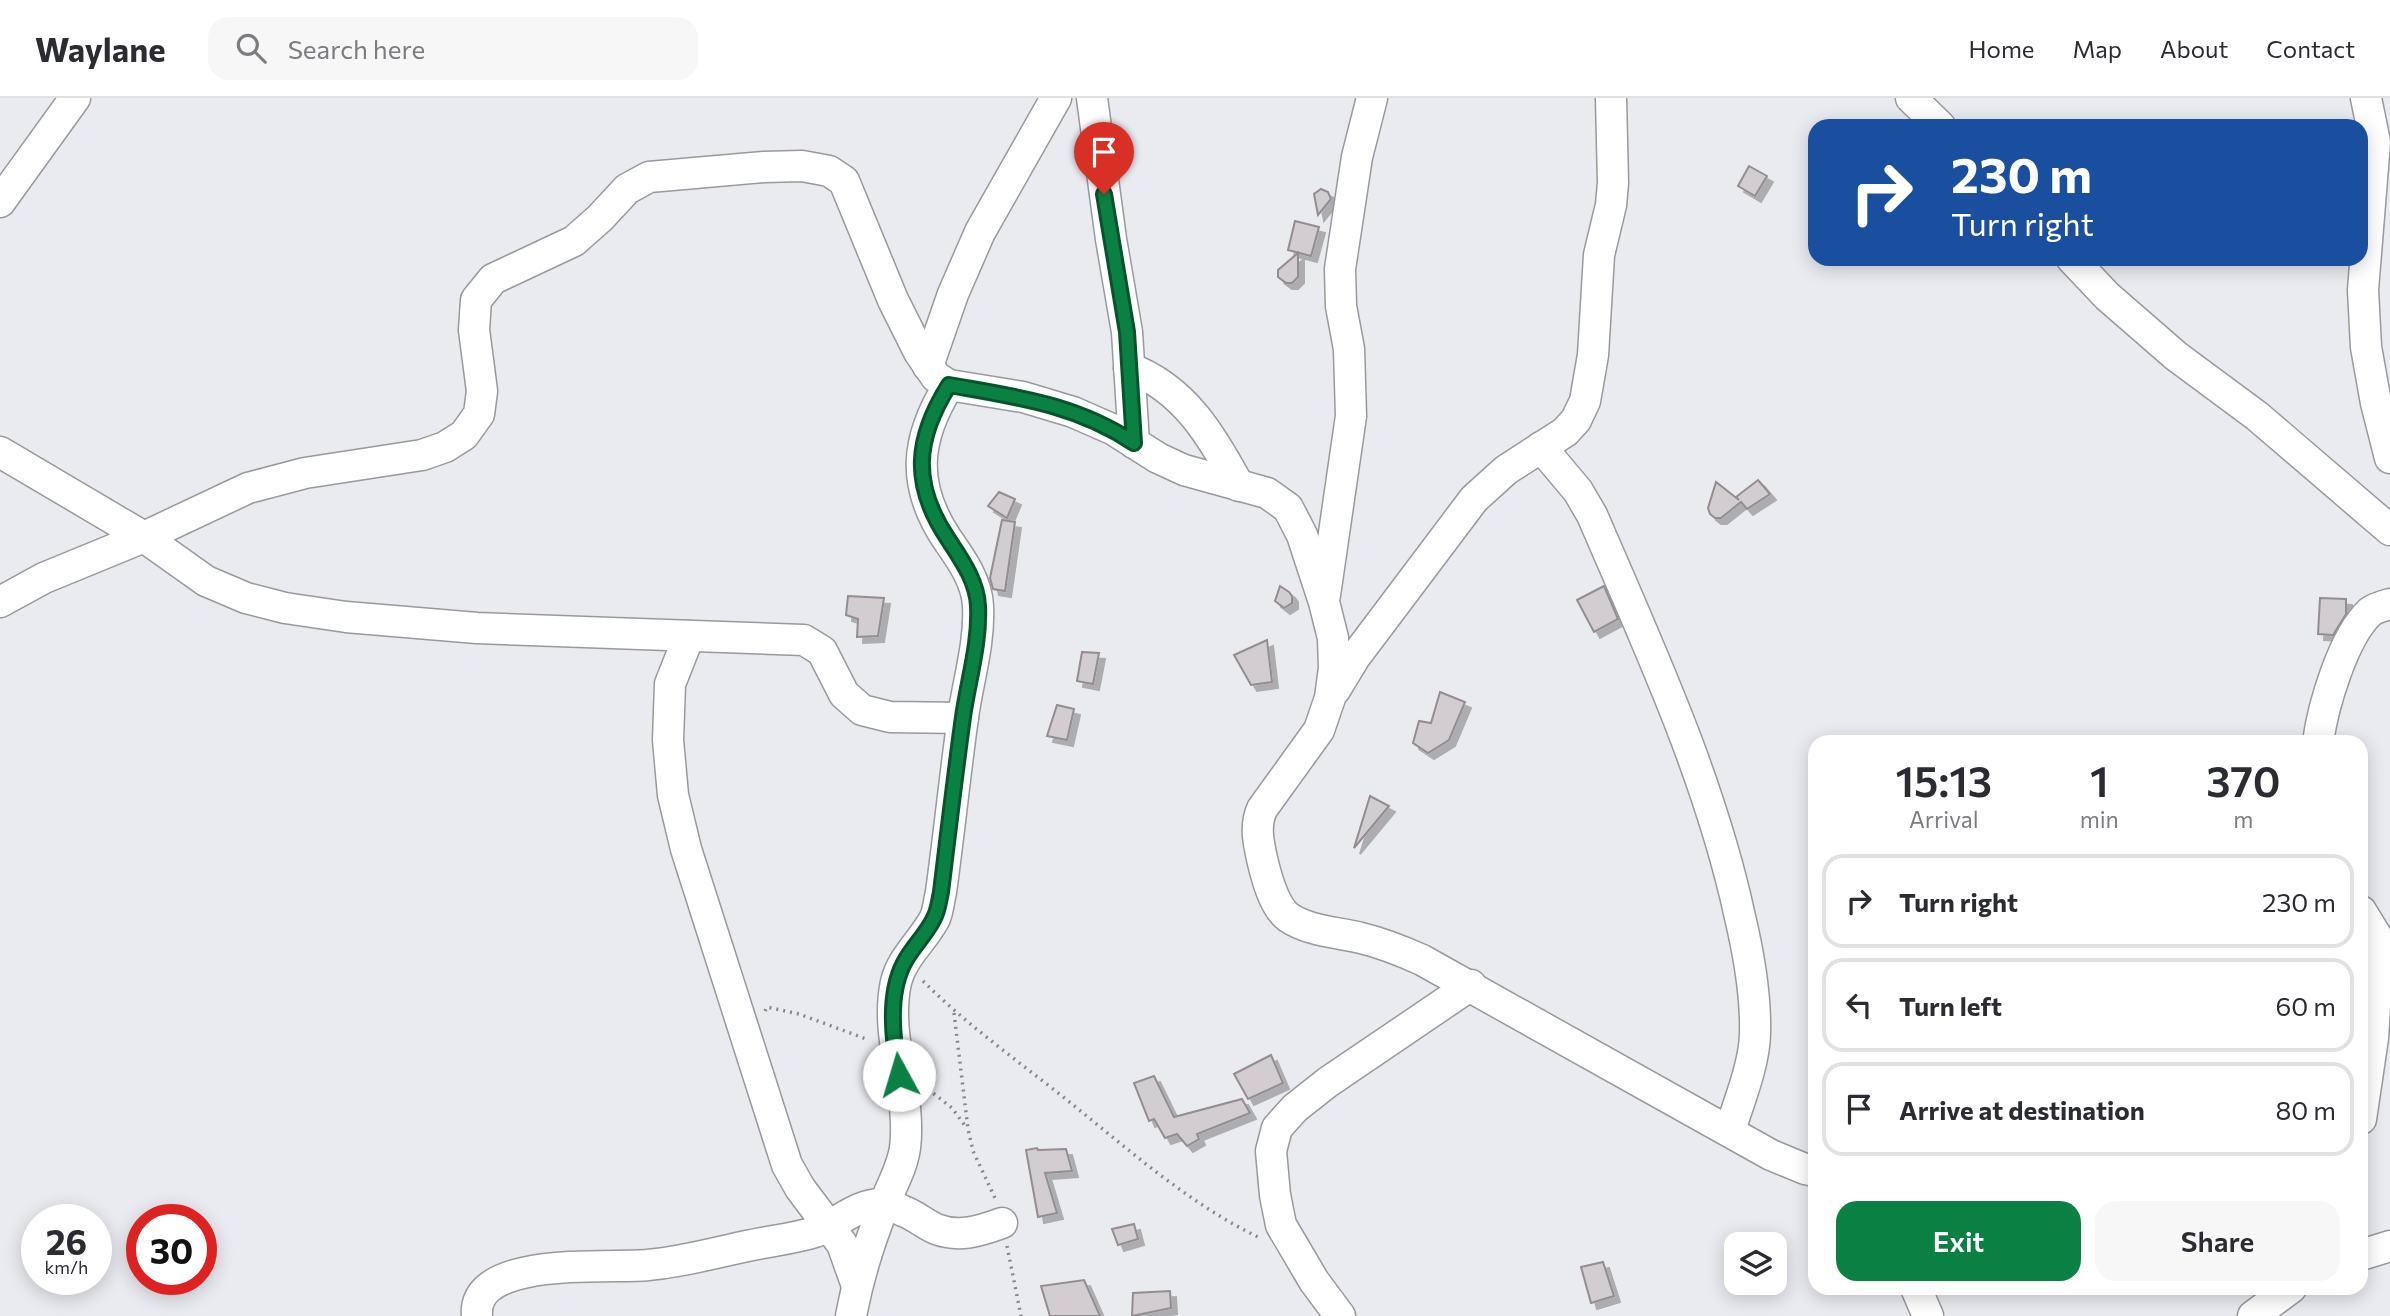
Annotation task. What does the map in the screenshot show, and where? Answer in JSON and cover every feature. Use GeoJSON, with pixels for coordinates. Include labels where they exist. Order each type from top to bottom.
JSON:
{"type":"FeatureCollection","features":[{"type":"Feature","properties":{"kind":"street"},"geometry":{"type":"LineString","coordinates":[[0,202],[75,98]]}},
{"type":"Feature","properties":{"kind":"street"},"geometry":{"type":"LineString","coordinates":[[851,1316],[857,1286],[905,1149],[906,1125],[896,1058],[896,982],[904,962],[936,916],[978,627],[978,603],[968,570],[942,530],[929,503],[923,484],[921,449],[934,409],[953,294],[980,232],[1056,98]]}},
{"type":"Feature","properties":{"kind":"street"},"geometry":{"type":"LineString","coordinates":[[1092,98],[1109,228],[1127,332],[1134,443]]}},
{"type":"Feature","properties":{"kind":"street"},"geometry":{"type":"LineString","coordinates":[[1324,602],[1351,416],[1349,349],[1341,306],[1340,269],[1357,157],[1372,98]]}},
{"type":"Feature","properties":{"kind":"street"},"geometry":{"type":"LineString","coordinates":[[1330,698],[1355,657],[1474,499],[1506,470],[1572,425],[1585,401],[1590,379],[1596,278],[1613,183],[1611,98]]}},
{"type":"Feature","properties":{"kind":"street"},"geometry":{"type":"LineString","coordinates":[[1911,98],[1933,119]]}},
{"type":"Feature","properties":{"kind":"street"},"geometry":{"type":"LineString","coordinates":[[2365,98],[2375,142],[2368,222]]}},
{"type":"Feature","properties":{"kind":"street"},"geometry":{"type":"LineString","coordinates":[[0,602],[44,578],[144,537],[248,488],[305,472],[422,456],[445,447],[464,435],[479,414],[482,391],[474,330],[476,300],[493,279],[574,241],[627,189],[649,177],[764,167],[802,166],[829,171],[844,181],[893,300],[939,376],[1073,412],[1115,429],[1158,458],[1184,470],[1267,494],[1288,508],[1302,535],[1324,602],[1334,653],[1330,698],[1323,720],[1311,743],[1260,814],[1258,840],[1266,874],[1276,900],[1286,916],[1307,926],[1392,946],[1471,985],[1541,1028],[1772,1155],[1808,1170]]}},
{"type":"Feature","properties":{"kind":"street"},"geometry":{"type":"LineString","coordinates":[[2079,266],[2107,296],[2176,356],[2257,416],[2390,530]]}},
{"type":"Feature","properties":{"kind":"street"},"geometry":{"type":"LineString","coordinates":[[2364,266],[2362,290],[2365,324],[2376,403],[2390,458]]}},
{"type":"Feature","properties":{"kind":"street"},"geometry":{"type":"LineString","coordinates":[[1129,368],[1157,380],[1202,424],[1239,485]]}},
{"type":"Feature","properties":{"kind":"street"},"geometry":{"type":"LineString","coordinates":[[1541,447],[1578,491],[1592,514],[1691,754],[1733,885],[1746,945],[1756,1036],[1730,1130]]}},
{"type":"Feature","properties":{"kind":"street"},"geometry":{"type":"LineString","coordinates":[[0,452],[144,537],[206,581],[246,598],[285,608],[346,617],[477,628],[804,640],[822,651],[844,694],[862,709],[890,717],[963,718]]}},
{"type":"Feature","properties":{"kind":"street"},"geometry":{"type":"LineString","coordinates":[[2320,735],[2331,687],[2354,631],[2372,610],[2390,604]]}},
{"type":"Feature","properties":{"kind":"street"},"geometry":{"type":"LineString","coordinates":[[688,636],[670,684],[668,740],[673,795],[686,849],[787,1165],[800,1188],[842,1244],[857,1286]]}},
{"type":"Feature","properties":{"kind":"street"},"geometry":{"type":"LineString","coordinates":[[2368,923],[2384,950],[2368,1075]]}},
{"type":"Feature","properties":{"kind":"street"},"geometry":{"type":"LineString","coordinates":[[1340,1316],[1314,1281],[1281,1225],[1271,1151],[1277,1128],[1296,1108],[1328,1082],[1471,985]]}},
{"type":"Feature","properties":{"kind":"street"},"geometry":{"type":"LineString","coordinates":[[477,1316],[476,1307],[481,1294],[490,1285],[512,1274],[594,1266],[661,1264],[814,1232],[861,1208],[884,1204],[912,1214],[935,1228],[956,1234],[980,1231],[1002,1223]]}},
{"type":"Feature","properties":{"kind":"street"},"geometry":{"type":"LineString","coordinates":[[2368,1253],[2390,1246]]}},
{"type":"Feature","properties":{"kind":"street"},"geometry":{"type":"LineString","coordinates":[[2253,1316],[2282,1295]]}},
{"type":"Feature","properties":{"kind":"path"},"geometry":{"type":"LineString","coordinates":[[904,962],[954,1011],[1190,1195],[1220,1216],[1264,1240]]}},
{"type":"Feature","properties":{"kind":"path"},"geometry":{"type":"LineString","coordinates":[[750,1049],[767,1007],[799,1014],[855,1033],[888,1050],[913,1078],[952,1108],[968,1129]]}},
{"type":"Feature","properties":{"kind":"path"},"geometry":{"type":"LineString","coordinates":[[954,1011],[972,1151],[995,1198],[1021,1316]]}},
{"type":"Feature","properties":{"kind":"building"},"geometry":{"type":"Polygon","coordinates":[[[1749,166],[1767,176],[1755,196],[1738,186],[1749,166]]]}},
{"type":"Feature","properties":{"kind":"building"},"geometry":{"type":"Polygon","coordinates":[[[1321,189],[1328,192],[1331,199],[1318,215],[1314,194],[1321,189]]]}},
{"type":"Feature","properties":{"kind":"building"},"geometry":{"type":"Polygon","coordinates":[[[1295,221],[1319,227],[1311,256],[1288,250],[1295,221]]]}},
{"type":"Feature","properties":{"kind":"building"},"geometry":{"type":"Polygon","coordinates":[[[1298,253],[1298,277],[1292,283],[1286,283],[1278,277],[1278,270],[1298,253]]]}},
{"type":"Feature","properties":{"kind":"building"},"geometry":{"type":"Polygon","coordinates":[[[1758,480],[1770,494],[1747,509],[1741,502],[1721,518],[1710,514],[1708,508],[1716,482],[1739,500],[1736,497],[1758,480]]]}},
{"type":"Feature","properties":{"kind":"building"},"geometry":{"type":"Polygon","coordinates":[[[999,492],[1015,499],[1007,518],[988,506],[999,492]]]}},
{"type":"Feature","properties":{"kind":"building"},"geometry":{"type":"Polygon","coordinates":[[[1002,520],[1015,522],[1005,591],[993,589],[990,578],[1002,520]]]}},
{"type":"Feature","properties":{"kind":"building"},"geometry":{"type":"Polygon","coordinates":[[[1280,586],[1292,596],[1292,603],[1284,608],[1275,601],[1280,586]]]}},
{"type":"Feature","properties":{"kind":"building"},"geometry":{"type":"Polygon","coordinates":[[[1604,586],[1618,619],[1594,632],[1577,600],[1604,586]]]}},
{"type":"Feature","properties":{"kind":"building"},"geometry":{"type":"Polygon","coordinates":[[[848,596],[884,598],[878,636],[857,637],[858,619],[846,615],[848,596]]]}},
{"type":"Feature","properties":{"kind":"building"},"geometry":{"type":"Polygon","coordinates":[[[2320,598],[2346,599],[2346,614],[2333,635],[2318,634],[2320,598]]]}},
{"type":"Feature","properties":{"kind":"building"},"geometry":{"type":"Polygon","coordinates":[[[1267,640],[1272,682],[1251,685],[1234,655],[1267,640]]]}},
{"type":"Feature","properties":{"kind":"building"},"geometry":{"type":"Polygon","coordinates":[[[1082,652],[1099,653],[1093,684],[1077,681],[1082,652]]]}},
{"type":"Feature","properties":{"kind":"building"},"geometry":{"type":"Polygon","coordinates":[[[1440,692],[1465,702],[1449,740],[1428,753],[1413,743],[1419,721],[1431,723],[1440,692]]]}},
{"type":"Feature","properties":{"kind":"building"},"geometry":{"type":"Polygon","coordinates":[[[1057,705],[1074,709],[1067,740],[1047,736],[1057,705]]]}},
{"type":"Feature","properties":{"kind":"building"},"geometry":{"type":"Polygon","coordinates":[[[1370,796],[1389,806],[1354,848],[1370,796]]]}},
{"type":"Feature","properties":{"kind":"building"},"geometry":{"type":"Polygon","coordinates":[[[1271,1055],[1283,1083],[1248,1099],[1234,1074],[1271,1055]]]}},
{"type":"Feature","properties":{"kind":"building"},"geometry":{"type":"Polygon","coordinates":[[[1154,1076],[1174,1117],[1242,1099],[1250,1113],[1197,1134],[1199,1139],[1187,1146],[1177,1134],[1165,1138],[1154,1119],[1149,1121],[1134,1083],[1154,1076]]]}},
{"type":"Feature","properties":{"kind":"building"},"geometry":{"type":"Polygon","coordinates":[[[1066,1149],[1072,1171],[1045,1173],[1057,1213],[1038,1217],[1026,1150],[1066,1149]]]}},
{"type":"Feature","properties":{"kind":"building"},"geometry":{"type":"Polygon","coordinates":[[[1134,1224],[1138,1239],[1118,1245],[1112,1229],[1134,1224]]]}},
{"type":"Feature","properties":{"kind":"building"},"geometry":{"type":"Polygon","coordinates":[[[1603,1262],[1614,1296],[1591,1303],[1581,1267],[1603,1262]]]}},
{"type":"Feature","properties":{"kind":"building"},"geometry":{"type":"Polygon","coordinates":[[[1084,1280],[1100,1316],[1050,1316],[1041,1286],[1084,1280]]]}},
{"type":"Feature","properties":{"kind":"building"},"geometry":{"type":"Polygon","coordinates":[[[1170,1291],[1171,1308],[1132,1316],[1133,1293],[1170,1291]]]}},
{"type":"Feature","properties":{"kind":"route"},"geometry":{"type":"LineString","coordinates":[[899,1075],[894,1009],[896,982],[904,962],[936,916],[978,627],[978,603],[968,570],[942,530],[929,503],[923,484],[921,449],[934,409],[949,385],[1023,397],[1073,412],[1115,429],[1134,443],[1127,332],[1104,194]]}}]}
